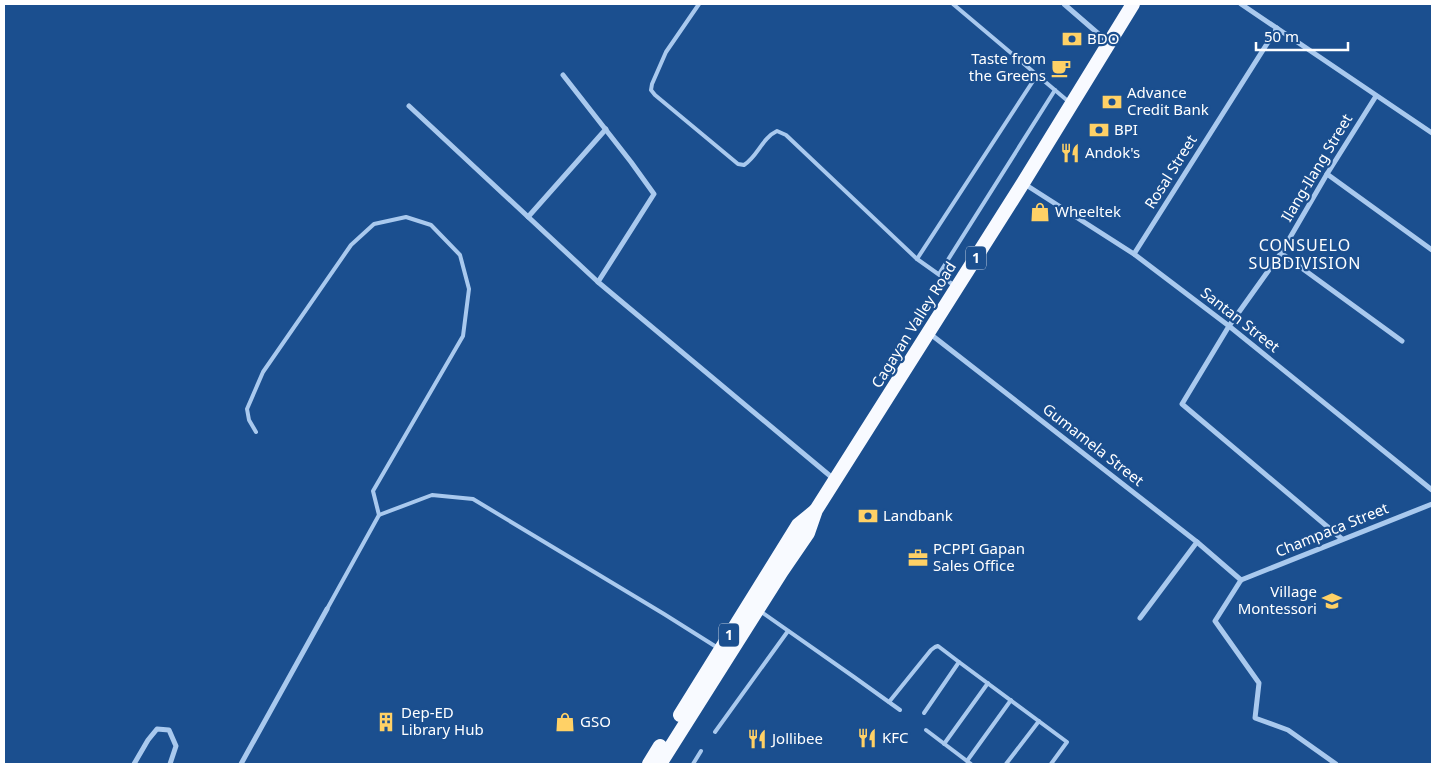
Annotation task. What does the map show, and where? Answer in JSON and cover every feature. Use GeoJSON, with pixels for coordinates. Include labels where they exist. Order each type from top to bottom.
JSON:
{"type":"FeatureCollection","features":[{"type":"Feature","properties":{"kind":"highway","name":"Cagayan Valley Road"},"geometry":{"type":"LineString","coordinates":[[660,764],[753,607],[775,560],[798,526],[816,510],[1023,183],[1133,4]]}},
{"type":"Feature","properties":{"kind":"highway","name":"Cagayan Valley Road"},"geometry":{"type":"LineString","coordinates":[[649,764],[720,650],[753,607]]}},
{"type":"Feature","properties":{"kind":"street"},"geometry":{"type":"LineString","coordinates":[[1064,4],[1109,43]]}},
{"type":"Feature","properties":{"kind":"street"},"geometry":{"type":"LineString","coordinates":[[1240,4],[1432,133]]}},
{"type":"Feature","properties":{"kind":"street","name":"Rosal Street"},"geometry":{"type":"LineString","coordinates":[[1134,254],[1277,28]]}},
{"type":"Feature","properties":{"kind":"street"},"geometry":{"type":"LineString","coordinates":[[563,76],[606,129],[654,194],[598,282]]}},
{"type":"Feature","properties":{"kind":"street","name":"Ilang-Ilang Street"},"geometry":{"type":"LineString","coordinates":[[1342,539],[1182,404],[1228,326],[1281,253],[1376,96]]}},
{"type":"Feature","properties":{"kind":"street"},"geometry":{"type":"LineString","coordinates":[[409,106],[598,282],[835,480]]}},
{"type":"Feature","properties":{"kind":"street"},"geometry":{"type":"LineString","coordinates":[[528,217],[606,129]]}},
{"type":"Feature","properties":{"kind":"street"},"geometry":{"type":"LineString","coordinates":[[1328,174],[1432,250]]}},
{"type":"Feature","properties":{"kind":"street","name":"Santan Street"},"geometry":{"type":"LineString","coordinates":[[1023,183],[1134,254],[1228,326],[1432,490]]}},
{"type":"Feature","properties":{"kind":"street"},"geometry":{"type":"LineString","coordinates":[[1281,253],[1402,341]]}},
{"type":"Feature","properties":{"kind":"street","name":"Gumamela Street"},"geometry":{"type":"LineString","coordinates":[[929,332],[1197,542],[1241,580]]}},
{"type":"Feature","properties":{"kind":"street","name":"Champaca Street"},"geometry":{"type":"LineString","coordinates":[[1241,580],[1432,504]]}},
{"type":"Feature","properties":{"kind":"street"},"geometry":{"type":"LineString","coordinates":[[1140,618],[1197,542]]}},
{"type":"Feature","properties":{"kind":"street"},"geometry":{"type":"LineString","coordinates":[[1241,580],[1215,621],[1259,683],[1255,718],[1288,730],[1336,764]]}},
{"type":"Feature","properties":{"kind":"street"},"geometry":{"type":"LineString","coordinates":[[241,764],[326,609]]}},
{"type":"Feature","properties":{"kind":"street"},"geometry":{"type":"LineString","coordinates":[[134,764],[157,729],[169,730],[176,746],[170,764]]}},
{"type":"Feature","properties":{"kind":"lane"},"geometry":{"type":"LineString","coordinates":[[699,4],[666,52],[652,84],[651,90],[655,95],[738,164],[744,165],[750,161],[770,134],[777,131],[786,135],[917,259],[957,287]]}},
{"type":"Feature","properties":{"kind":"lane"},"geometry":{"type":"LineString","coordinates":[[953,4],[1071,104]]}},
{"type":"Feature","properties":{"kind":"lane"},"geometry":{"type":"LineString","coordinates":[[917,259],[1038,75]]}},
{"type":"Feature","properties":{"kind":"lane"},"geometry":{"type":"LineString","coordinates":[[939,274],[1055,90]]}},
{"type":"Feature","properties":{"kind":"lane"},"geometry":{"type":"LineString","coordinates":[[256,432],[249,420],[247,408],[263,372],[351,245],[374,224],[406,217],[431,225],[460,255],[469,289],[463,336],[373,491],[379,515]]}},
{"type":"Feature","properties":{"kind":"lane"},"geometry":{"type":"LineString","coordinates":[[326,609],[379,515],[432,495],[473,499],[664,614],[720,650]]}},
{"type":"Feature","properties":{"kind":"lane"},"geometry":{"type":"LineString","coordinates":[[753,607],[900,710]]}},
{"type":"Feature","properties":{"kind":"lane"},"geometry":{"type":"LineString","coordinates":[[715,732],[788,631]]}},
{"type":"Feature","properties":{"kind":"lane"},"geometry":{"type":"LineString","coordinates":[[889,702],[935,646],[938,646],[1067,742],[1051,764]]}},
{"type":"Feature","properties":{"kind":"lane"},"geometry":{"type":"LineString","coordinates":[[924,713],[959,662]]}},
{"type":"Feature","properties":{"kind":"lane"},"geometry":{"type":"LineString","coordinates":[[944,744],[988,683]]}},
{"type":"Feature","properties":{"kind":"lane"},"geometry":{"type":"LineString","coordinates":[[966,761],[1011,700]]}},
{"type":"Feature","properties":{"kind":"lane"},"geometry":{"type":"LineString","coordinates":[[1006,764],[1039,721]]}},
{"type":"Feature","properties":{"kind":"lane"},"geometry":{"type":"LineString","coordinates":[[926,730],[971,764]]}},
{"type":"Feature","properties":{"kind":"lane"},"geometry":{"type":"LineString","coordinates":[[693,764],[701,752]]}},
{"type":"Feature","properties":{"kind":"place","name":"BDO"},"geometry":{"type":"Point","coordinates":[1072,39]}},
{"type":"Feature","properties":{"kind":"place","name":"Taste from the Greens"},"geometry":{"type":"Point","coordinates":[1061,68]}},
{"type":"Feature","properties":{"kind":"place","name":"Advance Credit Bank"},"geometry":{"type":"Point","coordinates":[1112,102]}},
{"type":"Feature","properties":{"kind":"place","name":"BPI"},"geometry":{"type":"Point","coordinates":[1099,130]}},
{"type":"Feature","properties":{"kind":"place","name":"Andok's"},"geometry":{"type":"Point","coordinates":[1070,153]}},
{"type":"Feature","properties":{"kind":"place","name":"Wheeltek"},"geometry":{"type":"Point","coordinates":[1040,212]}},
{"type":"Feature","properties":{"kind":"place","name":"Landbank"},"geometry":{"type":"Point","coordinates":[868,516]}},
{"type":"Feature","properties":{"kind":"place","name":"PCPPI Gapan Sales Office"},"geometry":{"type":"Point","coordinates":[918,558]}},
{"type":"Feature","properties":{"kind":"place","name":"Village Montessori"},"geometry":{"type":"Point","coordinates":[1332,601]}},
{"type":"Feature","properties":{"kind":"place","name":"Dep-ED Library Hub"},"geometry":{"type":"Point","coordinates":[386,722]}},
{"type":"Feature","properties":{"kind":"place","name":"GSO"},"geometry":{"type":"Point","coordinates":[565,722]}},
{"type":"Feature","properties":{"kind":"place","name":"KFC"},"geometry":{"type":"Point","coordinates":[867,738]}},
{"type":"Feature","properties":{"kind":"place","name":"Jollibee"},"geometry":{"type":"Point","coordinates":[757,739]}},
{"type":"Feature","properties":{"kind":"district","name":"CONSUELO SUBDIVISION"},"geometry":{"type":"Point","coordinates":[1305,254]}}]}
